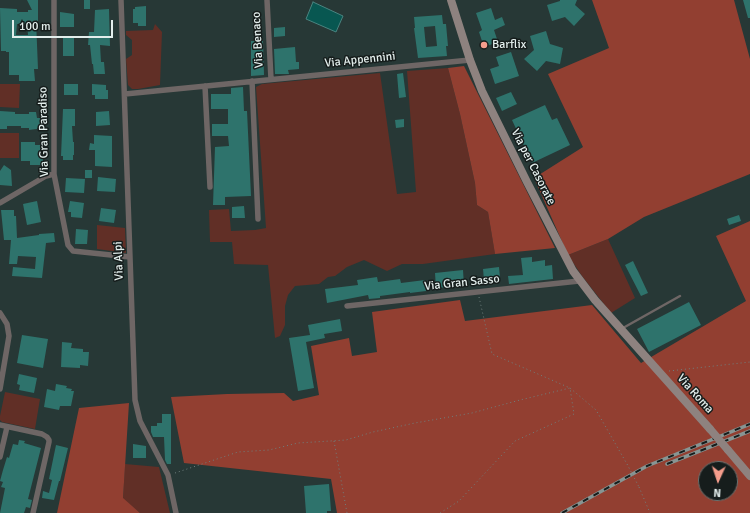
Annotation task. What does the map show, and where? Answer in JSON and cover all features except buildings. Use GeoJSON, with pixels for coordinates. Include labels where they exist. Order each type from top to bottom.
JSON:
{"type":"FeatureCollection","features":[{"type":"Feature","properties":{"kind":"street","name":"Via Gran Paradiso"},"geometry":{"type":"LineString","coordinates":[[54,0],[54,174],[68,245],[73,251],[130,258]]}},
{"type":"Feature","properties":{"kind":"street","name":"Via Alpi"},"geometry":{"type":"LineString","coordinates":[[121,0],[135,400],[140,421],[168,475],[176,513]]}},
{"type":"Feature","properties":{"kind":"street","name":"Via Benaco"},"geometry":{"type":"LineString","coordinates":[[267,0],[271,79]]}},
{"type":"Feature","properties":{"kind":"street","name":"Via per Casorate"},"geometry":{"type":"LineString","coordinates":[[451,0],[470,60],[482,91],[523,176],[572,271],[621,330]]}},
{"type":"Feature","properties":{"kind":"street","name":"Via Appennini"},"geometry":{"type":"LineString","coordinates":[[125,94],[470,60]]}},
{"type":"Feature","properties":{"kind":"street"},"geometry":{"type":"LineString","coordinates":[[252,81],[258,219]]}},
{"type":"Feature","properties":{"kind":"street"},"geometry":{"type":"LineString","coordinates":[[205,86],[210,187]]}},
{"type":"Feature","properties":{"kind":"street"},"geometry":{"type":"LineString","coordinates":[[0,203],[46,176],[54,174]]}},
{"type":"Feature","properties":{"kind":"street","name":"Via Gran Sasso"},"geometry":{"type":"LineString","coordinates":[[347,306],[579,281]]}},
{"type":"Feature","properties":{"kind":"street"},"geometry":{"type":"LineString","coordinates":[[0,312],[8,328],[9,336],[0,389]]}},
{"type":"Feature","properties":{"kind":"street","name":"Via Roma"},"geometry":{"type":"LineString","coordinates":[[621,330],[750,476]]}},
{"type":"Feature","properties":{"kind":"street"},"geometry":{"type":"LineString","coordinates":[[0,425],[42,434],[49,442],[33,513]]}},
{"type":"Feature","properties":{"kind":"street"},"geometry":{"type":"LineString","coordinates":[[0,457],[7,427]]}},
{"type":"Feature","properties":{"kind":"lane"},"geometry":{"type":"LineString","coordinates":[[621,330],[680,296]]}},
{"type":"Feature","properties":{"kind":"path"},"geometry":{"type":"LineString","coordinates":[[478,292],[492,354],[570,388],[596,410],[627,464],[650,513]]}},
{"type":"Feature","properties":{"kind":"path"},"geometry":{"type":"LineString","coordinates":[[658,372],[750,362]]}},
{"type":"Feature","properties":{"kind":"path"},"geometry":{"type":"LineString","coordinates":[[168,475],[238,452],[269,450],[298,443],[346,440],[373,432],[472,413],[570,388]]}},
{"type":"Feature","properties":{"kind":"path"},"geometry":{"type":"LineString","coordinates":[[440,513],[459,501],[515,441],[574,414],[570,388]]}},
{"type":"Feature","properties":{"kind":"path"},"geometry":{"type":"LineString","coordinates":[[333,441],[347,513]]}},
{"type":"Feature","properties":{"kind":"shaded area"},"geometry":{"type":"Polygon","coordinates":[[[592,0],[734,0],[750,59],[750,174],[644,217],[608,239],[568,255],[534,178],[583,147],[548,74],[609,48],[592,0]]]}},
{"type":"Feature","properties":{"kind":"shaded area"},"geometry":{"type":"Polygon","coordinates":[[[155,24],[162,32],[160,85],[132,89],[128,85],[126,59],[132,55],[132,40],[126,35],[126,31],[153,30],[155,24]]]}},
{"type":"Feature","properties":{"kind":"shaded area"},"geometry":{"type":"Polygon","coordinates":[[[464,66],[555,248],[495,254],[488,212],[477,205],[475,183],[448,68],[464,66]]]}},
{"type":"Feature","properties":{"kind":"shaded area"},"geometry":{"type":"Polygon","coordinates":[[[448,68],[475,183],[477,205],[488,212],[495,254],[423,264],[402,264],[387,271],[364,260],[347,267],[335,276],[328,277],[319,284],[295,286],[288,295],[285,306],[285,325],[280,336],[275,338],[268,265],[234,264],[232,242],[210,242],[209,210],[229,209],[231,231],[266,228],[256,87],[262,84],[380,73],[397,194],[416,192],[407,71],[448,68]]]}},
{"type":"Feature","properties":{"kind":"shaded area"},"geometry":{"type":"Polygon","coordinates":[[[0,84],[20,84],[19,108],[0,107],[0,84]]]}},
{"type":"Feature","properties":{"kind":"shaded area"},"geometry":{"type":"Polygon","coordinates":[[[0,133],[19,133],[19,158],[0,158],[0,133]]]}},
{"type":"Feature","properties":{"kind":"shaded area"},"geometry":{"type":"Polygon","coordinates":[[[750,221],[750,513],[337,513],[331,479],[184,463],[171,397],[284,393],[293,401],[319,395],[311,346],[349,338],[352,356],[377,352],[372,312],[460,300],[465,321],[592,305],[641,363],[746,301],[716,236],[750,221]]]}},
{"type":"Feature","properties":{"kind":"shaded area"},"geometry":{"type":"Polygon","coordinates":[[[97,225],[125,228],[126,253],[97,249],[97,225]]]}},
{"type":"Feature","properties":{"kind":"shaded area"},"geometry":{"type":"Polygon","coordinates":[[[608,239],[635,298],[611,313],[582,276],[568,255],[608,239]]]}},
{"type":"Feature","properties":{"kind":"shaded area"},"geometry":{"type":"Polygon","coordinates":[[[5,392],[40,399],[35,429],[2,422],[0,420],[5,392]]]}},
{"type":"Feature","properties":{"kind":"shaded area"},"geometry":{"type":"Polygon","coordinates":[[[129,403],[123,498],[140,513],[57,513],[79,408],[129,403]]]}},
{"type":"Feature","properties":{"kind":"shaded area"},"geometry":{"type":"Polygon","coordinates":[[[125,464],[159,467],[170,513],[140,513],[123,499],[125,464]]]}},
{"type":"Feature","properties":{"kind":"water"},"geometry":{"type":"Polygon","coordinates":[[[313,2],[343,16],[336,32],[306,19],[313,2]]]}},
{"type":"Feature","properties":{"kind":"railway"},"geometry":{"type":"LineString","coordinates":[[562,513],[647,466],[750,424]]}},
{"type":"Feature","properties":{"kind":"railway"},"geometry":{"type":"LineString","coordinates":[[667,464],[750,431]]}},
{"type":"Feature","properties":{"kind":"place","name":"Barflix"},"geometry":{"type":"Point","coordinates":[484,45]}}]}
